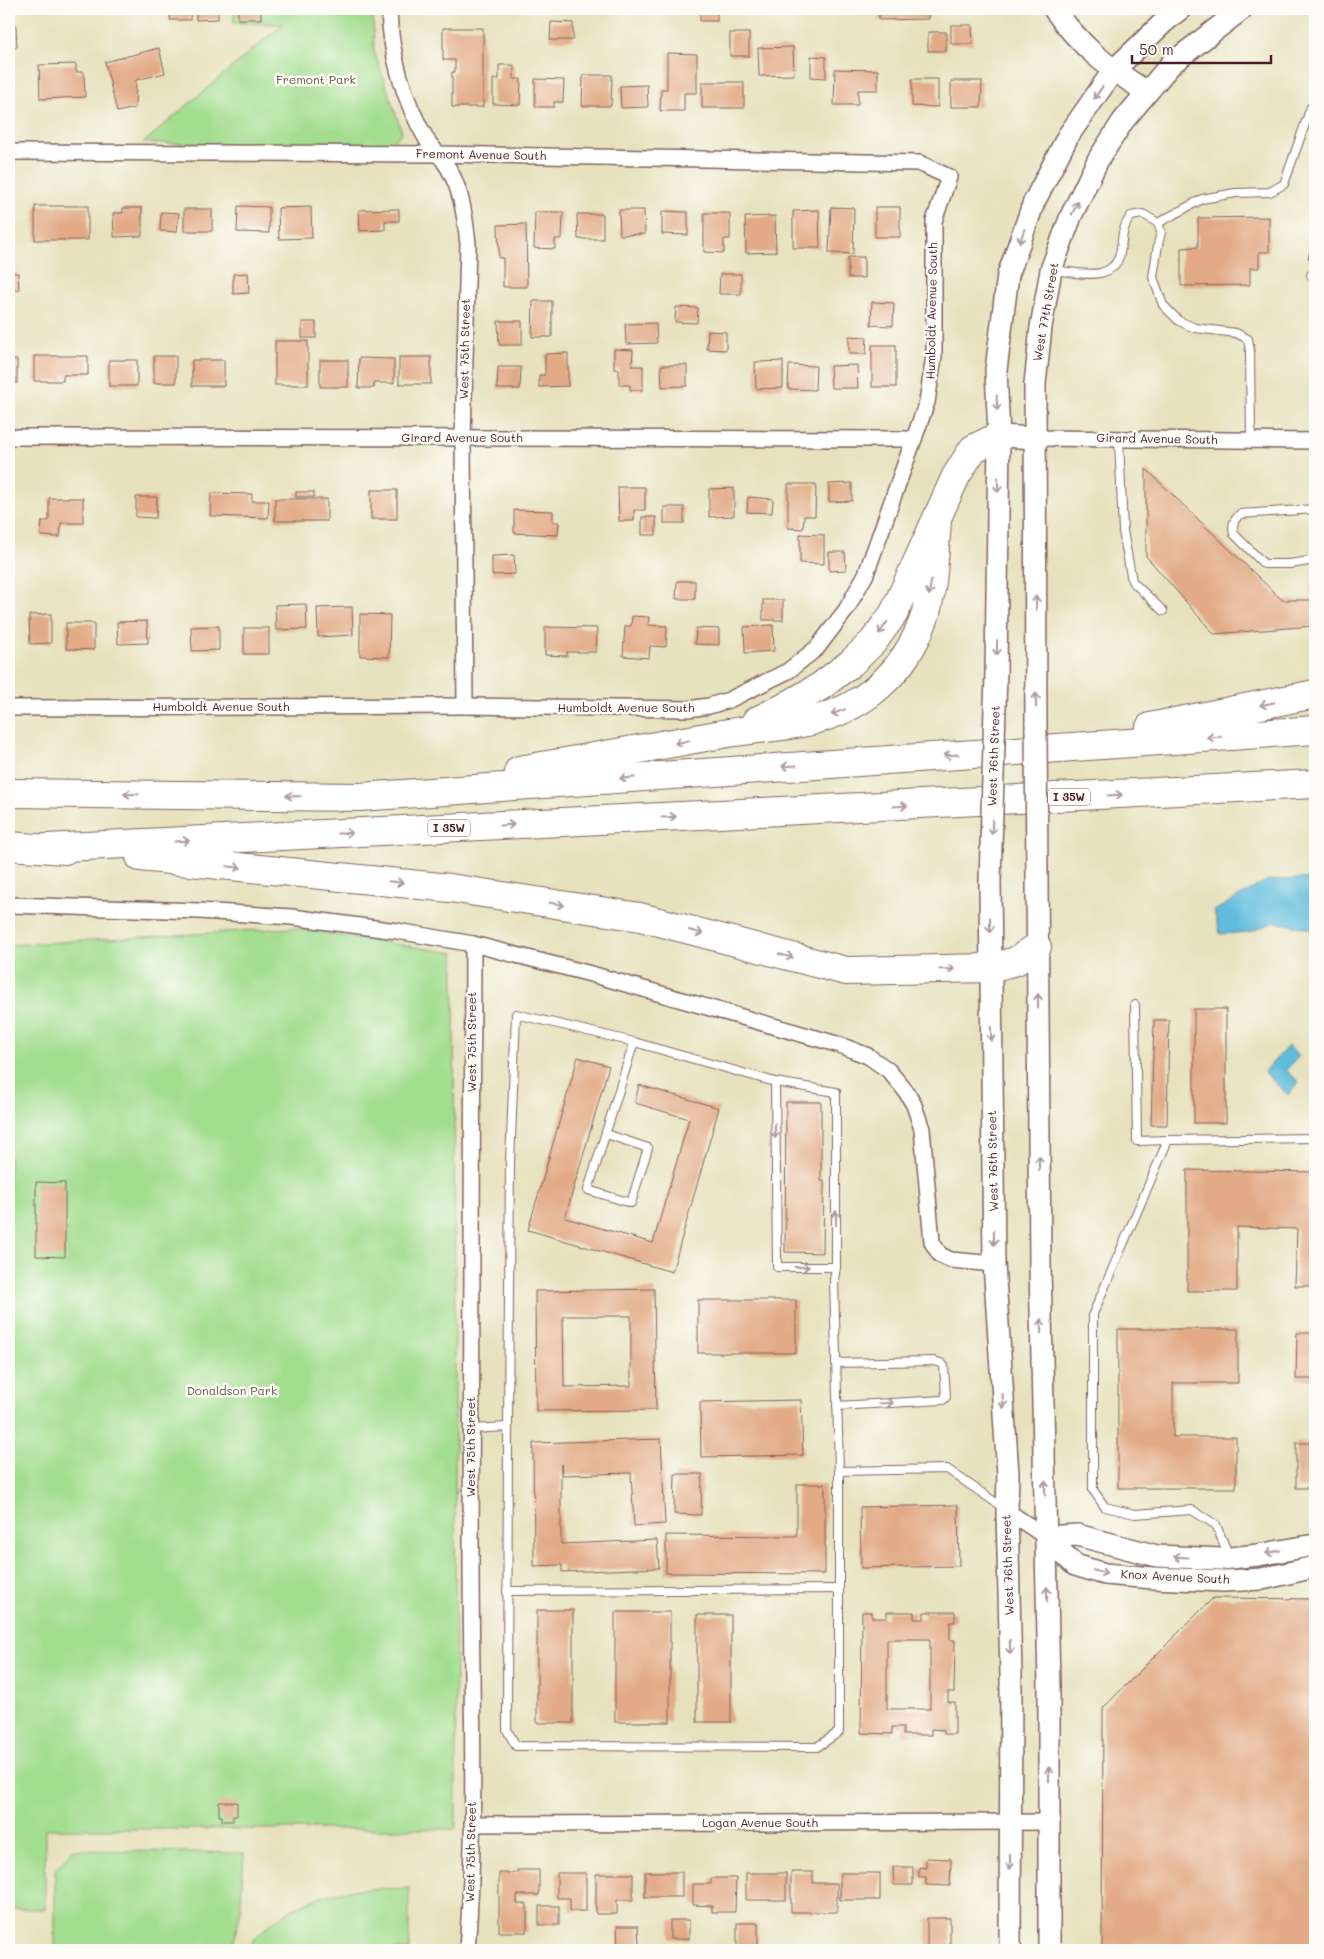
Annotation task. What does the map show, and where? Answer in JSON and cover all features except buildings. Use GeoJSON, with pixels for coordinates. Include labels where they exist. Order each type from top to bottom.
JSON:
{"type":"FeatureCollection","features":[{"type":"Feature","properties":{"kind":"highway"},"geometry":{"type":"LineString","coordinates":[[729,733],[785,707],[821,686],[851,663],[873,642],[894,613],[937,522],[956,476],[973,449],[998,436]]}},
{"type":"Feature","properties":{"kind":"highway"},"geometry":{"type":"LineString","coordinates":[[360,797],[729,733],[807,722],[839,712],[867,698],[892,674],[907,653],[924,619],[931,585],[937,522]]}},
{"type":"Feature","properties":{"kind":"highway"},"geometry":{"type":"LineString","coordinates":[[1035,749],[1315,694]]}},
{"type":"Feature","properties":{"kind":"highway"},"geometry":{"type":"LineString","coordinates":[[9,793],[360,797],[1315,730]]}},
{"type":"Feature","properties":{"kind":"highway","name":"I 35W"},"geometry":{"type":"LineString","coordinates":[[9,846],[46,848],[1287,787],[1315,784]]}},
{"type":"Feature","properties":{"kind":"highway"},"geometry":{"type":"LineString","coordinates":[[1287,787],[1315,788]]}},
{"type":"Feature","properties":{"kind":"highway"},"geometry":{"type":"LineString","coordinates":[[46,848],[450,888],[630,915],[846,971],[990,968],[1016,961],[1037,947]]}},
{"type":"Feature","properties":{"kind":"street","name":"West 75th Street"},"geometry":{"type":"LineString","coordinates":[[389,9],[395,58],[408,100],[427,140],[444,162],[458,188],[466,215],[468,244],[463,438],[464,706]]}},
{"type":"Feature","properties":{"kind":"street"},"geometry":{"type":"LineString","coordinates":[[1054,9],[1076,38],[1113,71],[1147,92]]}},
{"type":"Feature","properties":{"kind":"street"},"geometry":{"type":"LineString","coordinates":[[1113,71],[1180,9]]}},
{"type":"Feature","properties":{"kind":"street","name":"West 77th Street"},"geometry":{"type":"LineString","coordinates":[[1036,438],[1035,384],[1041,327],[1051,270],[1071,216],[1098,160],[1123,121],[1171,64],[1242,9]]}},
{"type":"Feature","properties":{"kind":"street","name":"West 76th Street"},"geometry":{"type":"LineString","coordinates":[[1010,1950],[1011,1675],[1006,1511],[1008,1474],[994,1264],[990,968],[990,882],[996,673],[998,436],[996,370],[1008,274],[1034,202],[1068,136],[1113,71]]}},
{"type":"Feature","properties":{"kind":"street","name":"Fremont Avenue South"},"geometry":{"type":"LineString","coordinates":[[9,152],[438,154],[919,163],[949,177]]}},
{"type":"Feature","properties":{"kind":"street","name":"Humboldt Avenue South"},"geometry":{"type":"LineString","coordinates":[[9,708],[464,706],[688,709],[709,706],[729,700],[788,671],[817,648],[846,610],[866,574],[927,402],[932,381],[934,342],[934,221],[949,177]]}},
{"type":"Feature","properties":{"kind":"street","name":"Girard Avenue South"},"geometry":{"type":"LineString","coordinates":[[998,436],[1315,441]]}},
{"type":"Feature","properties":{"kind":"street","name":"Girard Avenue South"},"geometry":{"type":"LineString","coordinates":[[9,437],[914,439]]}},
{"type":"Feature","properties":{"kind":"street"},"geometry":{"type":"LineString","coordinates":[[1036,438],[1037,947],[1040,1265],[1046,1537],[1049,1950]]}},
{"type":"Feature","properties":{"kind":"street"},"geometry":{"type":"LineString","coordinates":[[9,905],[199,911],[292,917],[397,931],[473,944],[591,974],[840,1046],[868,1056],[888,1070],[905,1090],[914,1106],[922,1129],[932,1242],[940,1255],[951,1260],[994,1264]]}},
{"type":"Feature","properties":{"kind":"street","name":"West 75th Street"},"geometry":{"type":"LineString","coordinates":[[467,1950],[472,1824],[473,944]]}},
{"type":"Feature","properties":{"kind":"street","name":"Knox Avenue South"},"geometry":{"type":"LineString","coordinates":[[1006,1511],[1046,1537],[1075,1565],[1105,1574],[1154,1578],[1230,1569],[1315,1545]]}},
{"type":"Feature","properties":{"kind":"street","name":"Knox Avenue South"},"geometry":{"type":"LineString","coordinates":[[1046,1537],[1077,1535],[1158,1556],[1230,1569],[1262,1578],[1315,1568]]}},
{"type":"Feature","properties":{"kind":"street","name":"Logan Avenue South"},"geometry":{"type":"LineString","coordinates":[[472,1824],[1049,1822]]}},
{"type":"Feature","properties":{"kind":"lane"},"geometry":{"type":"LineString","coordinates":[[1158,223],[1202,199],[1235,193],[1270,192],[1284,184],[1312,108]]}},
{"type":"Feature","properties":{"kind":"lane"},"geometry":{"type":"LineString","coordinates":[[1051,270],[1098,275],[1115,266],[1120,259],[1124,225],[1131,216],[1143,214],[1158,223],[1162,232],[1158,245],[1154,277],[1163,305],[1179,321],[1195,328],[1236,334],[1248,339],[1250,352],[1251,440]]}},
{"type":"Feature","properties":{"kind":"lane"},"geometry":{"type":"LineString","coordinates":[[1119,439],[1123,531],[1132,581],[1163,611]]}},
{"type":"Feature","properties":{"kind":"lane"},"geometry":{"type":"LineString","coordinates":[[1315,509],[1240,514],[1234,520],[1233,528],[1234,534],[1264,564],[1290,564],[1315,560]]}},
{"type":"Feature","properties":{"kind":"lane"},"geometry":{"type":"LineString","coordinates":[[1135,1005],[1136,1141],[1315,1138]]}},
{"type":"Feature","properties":{"kind":"lane"},"geometry":{"type":"LineString","coordinates":[[516,1014],[634,1042],[775,1082],[836,1092],[836,1267],[834,1280],[839,1471],[839,1732],[818,1747],[516,1746],[507,1730],[510,1164],[516,1014]]}},
{"type":"Feature","properties":{"kind":"lane"},"geometry":{"type":"LineString","coordinates":[[606,1134],[648,1148],[631,1203],[588,1190],[634,1042]]}},
{"type":"Feature","properties":{"kind":"lane"},"geometry":{"type":"LineString","coordinates":[[775,1082],[776,1267],[836,1267]]}},
{"type":"Feature","properties":{"kind":"lane"},"geometry":{"type":"LineString","coordinates":[[1168,1140],[1093,1314],[1093,1490],[1105,1507],[1135,1514],[1192,1510],[1216,1525],[1230,1569]]}},
{"type":"Feature","properties":{"kind":"lane"},"geometry":{"type":"LineString","coordinates":[[836,1363],[934,1361],[941,1363],[944,1366],[946,1397],[943,1400],[838,1406]]}},
{"type":"Feature","properties":{"kind":"lane"},"geometry":{"type":"LineString","coordinates":[[471,1429],[508,1427]]}},
{"type":"Feature","properties":{"kind":"lane"},"geometry":{"type":"LineString","coordinates":[[839,1471],[947,1469],[1006,1511]]}},
{"type":"Feature","properties":{"kind":"lane"},"geometry":{"type":"LineString","coordinates":[[507,1590],[839,1589]]}},
{"type":"Feature","properties":{"kind":"green space","name":"Fremont Park"},"geometry":{"type":"Polygon","coordinates":[[[234,9],[373,9],[374,51],[402,132],[390,146],[143,143],[283,24],[234,23],[234,9]]]}},
{"type":"Feature","properties":{"kind":"green space","name":"Donaldson Park"},"geometry":{"type":"Polygon","coordinates":[[[291,928],[454,953],[456,1829],[45,1829],[45,1909],[9,1909],[9,945],[291,928]]]}},
{"type":"Feature","properties":{"kind":"green space"},"geometry":{"type":"Polygon","coordinates":[[[73,1850],[244,1853],[240,1915],[232,1950],[55,1950],[55,1870],[73,1850]]]}},
{"type":"Feature","properties":{"kind":"green space"},"geometry":{"type":"Polygon","coordinates":[[[409,1888],[409,1950],[247,1950],[267,1926],[294,1908],[324,1896],[355,1890],[409,1888]]]}},
{"type":"Feature","properties":{"kind":"water"},"geometry":{"type":"Polygon","coordinates":[[[1315,878],[1315,930],[1275,922],[1250,932],[1220,934],[1214,911],[1266,881],[1315,878]]]}},
{"type":"Feature","properties":{"kind":"water"},"geometry":{"type":"Polygon","coordinates":[[[1288,1046],[1299,1056],[1286,1070],[1299,1082],[1288,1095],[1264,1072],[1288,1046]]]}}]}
